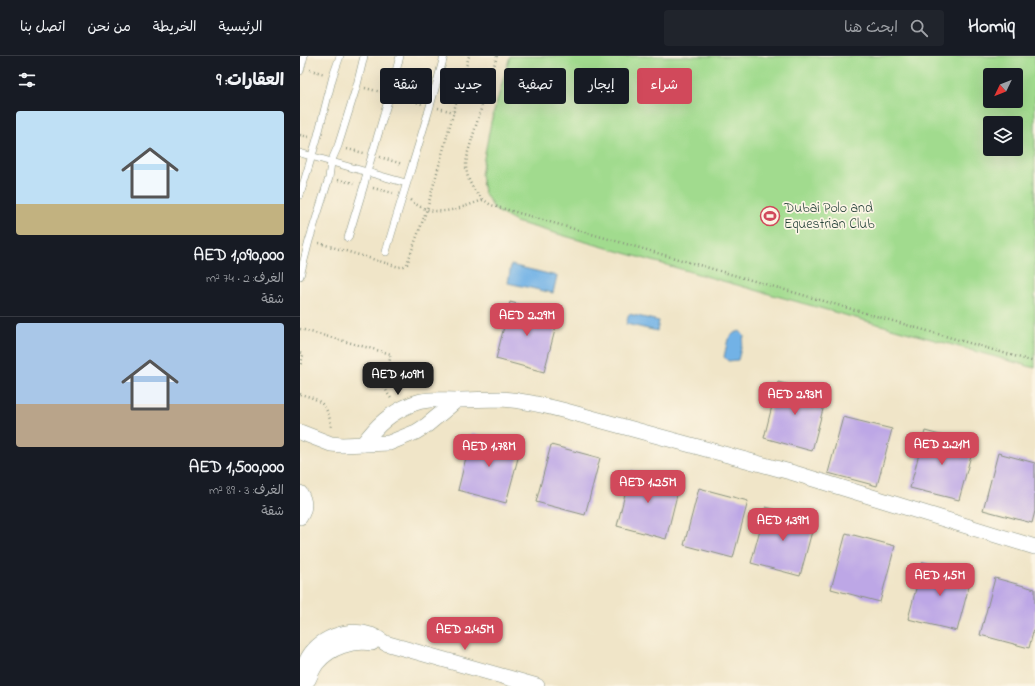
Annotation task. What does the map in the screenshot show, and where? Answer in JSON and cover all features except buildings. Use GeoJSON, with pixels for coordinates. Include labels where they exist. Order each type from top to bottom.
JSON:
{"type":"FeatureCollection","features":[{"type":"Feature","properties":{"kind":"street"},"geometry":{"type":"LineString","coordinates":[[363,444],[373,431],[390,415],[414,403],[440,399],[501,399],[544,405],[794,473],[1035,547]]}},
{"type":"Feature","properties":{"kind":"street"},"geometry":{"type":"LineString","coordinates":[[300,432],[331,444],[353,445],[389,443],[416,432],[457,400]]}},
{"type":"Feature","properties":{"kind":"street"},"geometry":{"type":"LineString","coordinates":[[300,493],[303,498],[304,506],[303,513],[300,517]]}},
{"type":"Feature","properties":{"kind":"street"},"geometry":{"type":"LineString","coordinates":[[305,669],[317,663],[332,650],[341,646],[358,642],[385,643],[537,686]]}},
{"type":"Feature","properties":{"kind":"street"},"geometry":{"type":"LineString","coordinates":[[302,686],[305,669]]}},
{"type":"Feature","properties":{"kind":"street"},"geometry":{"type":"LineString","coordinates":[[305,669],[305,686]]}},
{"type":"Feature","properties":{"kind":"lane"},"geometry":{"type":"LineString","coordinates":[[300,69],[304,56]]}},
{"type":"Feature","properties":{"kind":"lane"},"geometry":{"type":"LineString","coordinates":[[300,195],[340,56]]}},
{"type":"Feature","properties":{"kind":"lane"},"geometry":{"type":"LineString","coordinates":[[300,276],[309,240],[329,178],[331,162],[338,146],[357,85],[364,56]]}},
{"type":"Feature","properties":{"kind":"lane"},"geometry":{"type":"LineString","coordinates":[[397,68],[400,56]]}},
{"type":"Feature","properties":{"kind":"lane"},"geometry":{"type":"LineString","coordinates":[[386,252],[402,195],[431,106],[444,56]]}},
{"type":"Feature","properties":{"kind":"lane"},"geometry":{"type":"LineString","coordinates":[[348,238],[387,104]]}},
{"type":"Feature","properties":{"kind":"lane"},"geometry":{"type":"LineString","coordinates":[[300,153],[406,183]]}},
{"type":"Feature","properties":{"kind":"path"},"geometry":{"type":"LineString","coordinates":[[497,56],[468,152],[466,165],[468,178],[474,191],[483,200],[491,205],[1035,362]]}},
{"type":"Feature","properties":{"kind":"path"},"geometry":{"type":"LineString","coordinates":[[300,69],[333,76]]}},
{"type":"Feature","properties":{"kind":"path"},"geometry":{"type":"LineString","coordinates":[[357,85],[380,91]]}},
{"type":"Feature","properties":{"kind":"path"},"geometry":{"type":"LineString","coordinates":[[424,104],[454,112]]}},
{"type":"Feature","properties":{"kind":"path"},"geometry":{"type":"LineString","coordinates":[[402,195],[415,204],[431,211],[441,212],[451,211],[483,200]]}},
{"type":"Feature","properties":{"kind":"path"},"geometry":{"type":"LineString","coordinates":[[300,328],[391,354],[384,386],[388,394],[400,409]]}},
{"type":"Feature","properties":{"kind":"path"},"geometry":{"type":"LineString","coordinates":[[300,353],[303,354],[300,367]]}},
{"type":"Feature","properties":{"kind":"path"},"geometry":{"type":"LineString","coordinates":[[300,394],[319,401],[325,407],[331,424],[331,444]]}},
{"type":"Feature","properties":{"kind":"green space","name":"Dubai Polo and Equestrian Club"},"geometry":{"type":"Polygon","coordinates":[[[510,56],[1035,56],[1035,368],[516,222],[495,210],[484,192],[481,174],[491,122],[504,77],[504,104],[566,104],[566,68],[507,68],[510,56]]]}},
{"type":"Feature","properties":{"kind":"water"},"geometry":{"type":"Polygon","coordinates":[[[511,265],[557,276],[553,293],[508,283],[511,265]]]}},
{"type":"Feature","properties":{"kind":"water"},"geometry":{"type":"Polygon","coordinates":[[[629,314],[659,321],[657,331],[626,324],[629,314]]]}},
{"type":"Feature","properties":{"kind":"water"},"geometry":{"type":"Polygon","coordinates":[[[740,331],[744,336],[738,360],[728,361],[724,357],[728,339],[734,333],[740,331]]]}},
{"type":"Feature","properties":{"kind":"place","name":"Dubai Polo and Equestrian Club"},"geometry":{"type":"Point","coordinates":[770,216]}}]}
